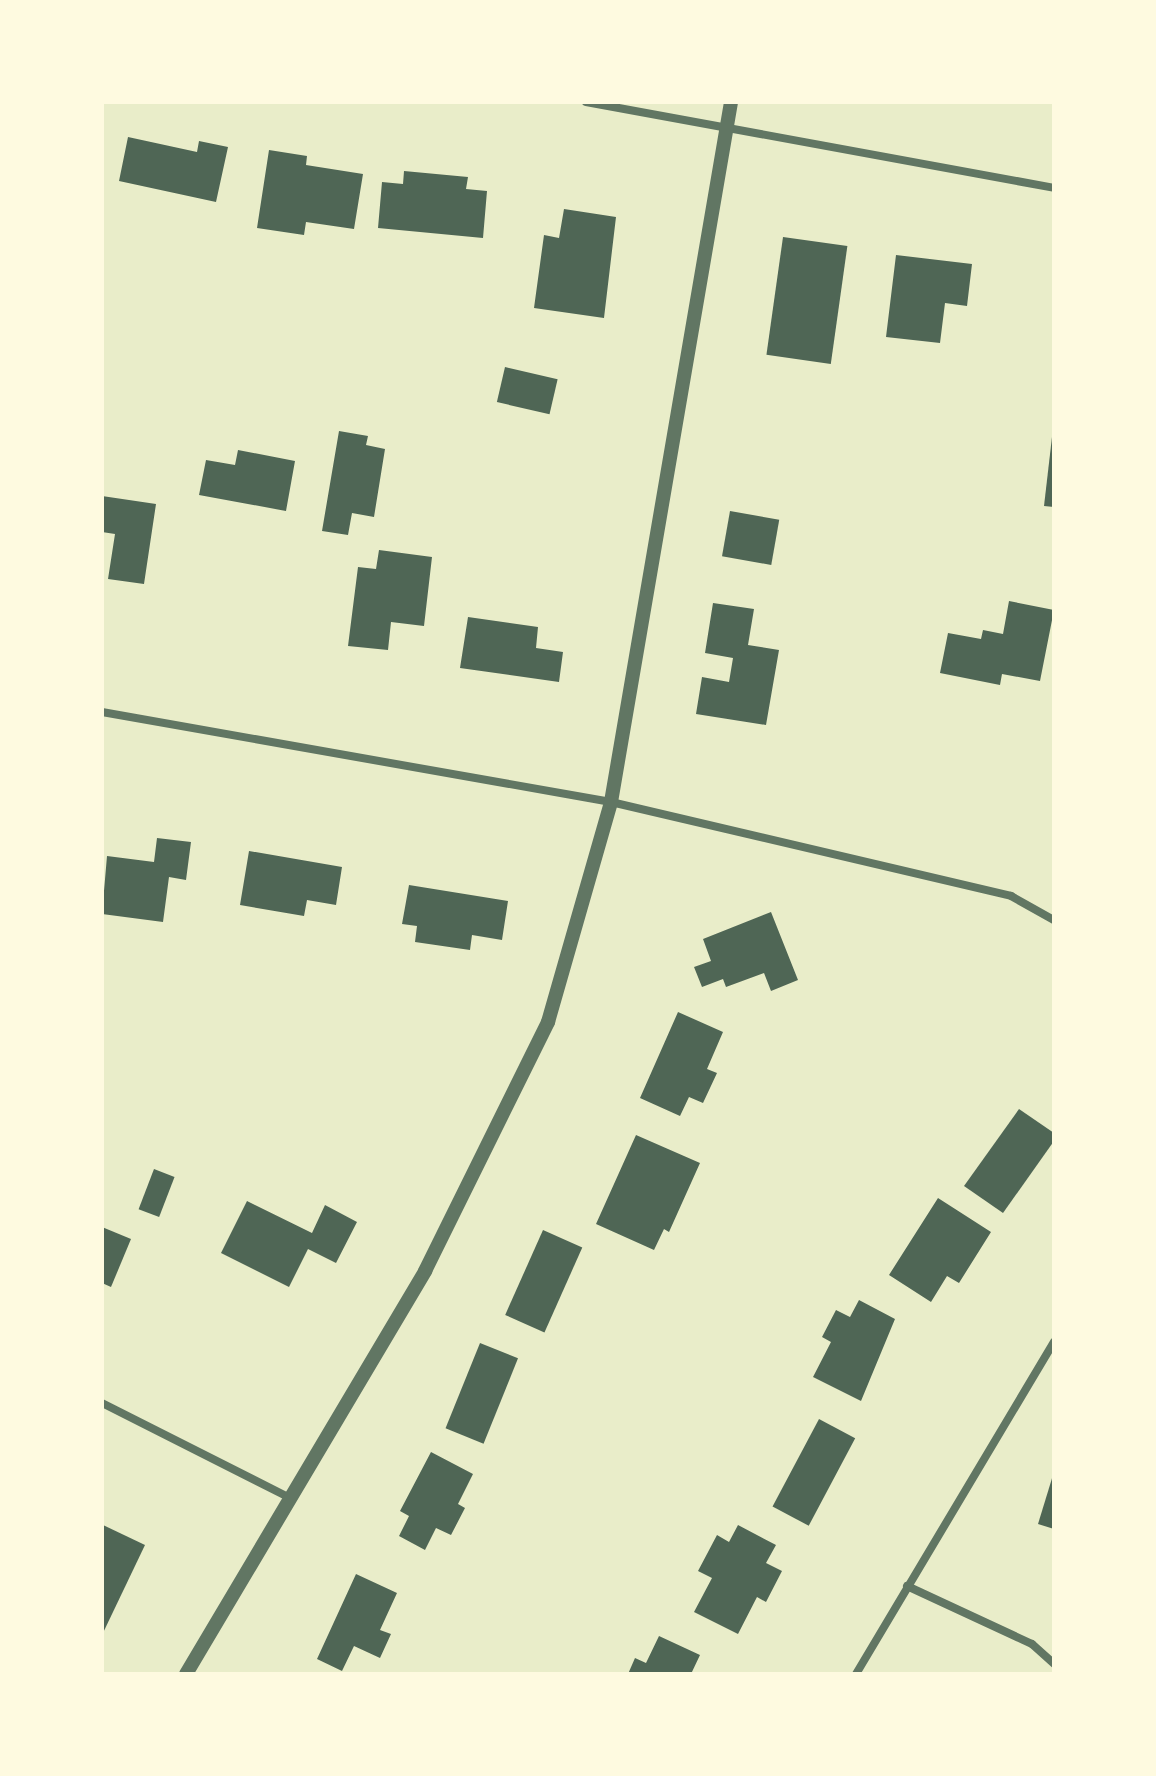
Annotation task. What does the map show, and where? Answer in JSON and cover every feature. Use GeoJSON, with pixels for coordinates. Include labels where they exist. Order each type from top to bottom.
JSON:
{"type":"FeatureCollection","features":[{"type":"Feature","properties":{"kind":"street"},"geometry":{"type":"LineString","coordinates":[[586,102],[1054,188]]}},
{"type":"Feature","properties":{"kind":"street"},"geometry":{"type":"LineString","coordinates":[[186,1674],[288,1497],[425,1271],[548,1022],[611,802],[731,102]]}},
{"type":"Feature","properties":{"kind":"street"},"geometry":{"type":"LineString","coordinates":[[102,712],[611,802],[1011,896],[1054,920]]}},
{"type":"Feature","properties":{"kind":"street"},"geometry":{"type":"LineString","coordinates":[[856,1674],[1054,1342]]}},
{"type":"Feature","properties":{"kind":"street"},"geometry":{"type":"LineString","coordinates":[[102,1403],[288,1497]]}},
{"type":"Feature","properties":{"kind":"street"},"geometry":{"type":"LineString","coordinates":[[907,1586],[1032,1644],[1054,1664]]}},
{"type":"Feature","properties":{"kind":"building"},"geometry":{"type":"Polygon","coordinates":[[[128,137],[197,152],[199,141],[228,147],[216,202],[119,181],[128,137]]]}},
{"type":"Feature","properties":{"kind":"building"},"geometry":{"type":"Polygon","coordinates":[[[269,150],[307,156],[306,165],[363,174],[354,229],[306,222],[304,235],[257,228],[269,150]]]}},
{"type":"Feature","properties":{"kind":"building"},"geometry":{"type":"Polygon","coordinates":[[[404,171],[468,177],[466,189],[487,191],[483,238],[378,228],[382,182],[403,184],[404,171]]]}},
{"type":"Feature","properties":{"kind":"building"},"geometry":{"type":"Polygon","coordinates":[[[564,209],[616,217],[604,318],[534,308],[544,235],[559,238],[564,209]]]}},
{"type":"Feature","properties":{"kind":"building"},"geometry":{"type":"Polygon","coordinates":[[[783,237],[847,246],[831,364],[766,355],[783,237]]]}},
{"type":"Feature","properties":{"kind":"building"},"geometry":{"type":"Polygon","coordinates":[[[896,255],[972,264],[967,306],[945,303],[940,343],[886,337],[896,255]]]}},
{"type":"Feature","properties":{"kind":"building"},"geometry":{"type":"Polygon","coordinates":[[[505,367],[558,379],[550,414],[497,402],[505,367]]]}},
{"type":"Feature","properties":{"kind":"building"},"geometry":{"type":"Polygon","coordinates":[[[339,431],[368,436],[366,445],[385,449],[374,517],[352,513],[348,535],[322,531],[339,431]]]}},
{"type":"Feature","properties":{"kind":"building"},"geometry":{"type":"Polygon","coordinates":[[[1054,437],[1054,507],[1044,506],[1054,437]]]}},
{"type":"Feature","properties":{"kind":"building"},"geometry":{"type":"Polygon","coordinates":[[[238,450],[295,461],[286,511],[199,495],[206,460],[235,465],[238,450]]]}},
{"type":"Feature","properties":{"kind":"building"},"geometry":{"type":"Polygon","coordinates":[[[102,496],[156,504],[144,584],[108,579],[115,534],[102,532],[102,496]]]}},
{"type":"Feature","properties":{"kind":"building"},"geometry":{"type":"Polygon","coordinates":[[[730,511],[779,520],[771,565],[722,556],[730,511]]]}},
{"type":"Feature","properties":{"kind":"building"},"geometry":{"type":"Polygon","coordinates":[[[379,550],[432,557],[424,626],[391,622],[388,650],[348,646],[358,567],[376,569],[379,550]]]}},
{"type":"Feature","properties":{"kind":"building"},"geometry":{"type":"Polygon","coordinates":[[[1009,601],[1054,610],[1040,681],[1002,674],[1000,685],[940,673],[948,633],[981,639],[983,630],[1003,634],[1009,601]]]}},
{"type":"Feature","properties":{"kind":"building"},"geometry":{"type":"Polygon","coordinates":[[[713,603],[754,609],[748,645],[779,650],[766,725],[696,714],[702,677],[729,682],[733,658],[705,653],[713,603]]]}},
{"type":"Feature","properties":{"kind":"building"},"geometry":{"type":"Polygon","coordinates":[[[468,617],[538,627],[536,648],[563,652],[559,682],[460,668],[468,617]]]}},
{"type":"Feature","properties":{"kind":"building"},"geometry":{"type":"Polygon","coordinates":[[[157,838],[191,842],[186,880],[169,877],[163,922],[102,914],[107,856],[154,862],[157,838]]]}},
{"type":"Feature","properties":{"kind":"building"},"geometry":{"type":"Polygon","coordinates":[[[249,851],[342,867],[336,905],[307,900],[304,916],[240,905],[249,851]]]}},
{"type":"Feature","properties":{"kind":"building"},"geometry":{"type":"Polygon","coordinates":[[[409,885],[508,901],[502,940],[472,935],[470,950],[415,942],[417,926],[402,924],[409,885]]]}},
{"type":"Feature","properties":{"kind":"building"},"geometry":{"type":"Polygon","coordinates":[[[771,912],[798,980],[771,991],[764,973],[726,987],[723,979],[702,987],[694,967],[711,961],[703,939],[771,912]]]}},
{"type":"Feature","properties":{"kind":"building"},"geometry":{"type":"Polygon","coordinates":[[[678,1012],[723,1032],[707,1069],[717,1073],[703,1103],[689,1097],[680,1116],[640,1098],[678,1012]]]}},
{"type":"Feature","properties":{"kind":"building"},"geometry":{"type":"Polygon","coordinates":[[[1019,1109],[1054,1133],[1054,1141],[1003,1213],[964,1186],[1019,1109]]]}},
{"type":"Feature","properties":{"kind":"building"},"geometry":{"type":"Polygon","coordinates":[[[636,1135],[700,1163],[669,1232],[664,1229],[654,1250],[596,1224],[636,1135]]]}},
{"type":"Feature","properties":{"kind":"building"},"geometry":{"type":"Polygon","coordinates":[[[154,1169],[175,1177],[159,1217],[139,1209],[154,1169]]]}},
{"type":"Feature","properties":{"kind":"building"},"geometry":{"type":"Polygon","coordinates":[[[938,1198],[991,1232],[959,1283],[947,1276],[931,1302],[889,1275],[938,1198]]]}},
{"type":"Feature","properties":{"kind":"building"},"geometry":{"type":"Polygon","coordinates":[[[247,1201],[312,1233],[325,1205],[357,1222],[336,1263],[308,1249],[289,1287],[221,1253],[247,1201]]]}},
{"type":"Feature","properties":{"kind":"building"},"geometry":{"type":"Polygon","coordinates":[[[102,1227],[131,1239],[111,1287],[102,1283],[102,1227]]]}},
{"type":"Feature","properties":{"kind":"building"},"geometry":{"type":"Polygon","coordinates":[[[543,1230],[582,1247],[544,1332],[505,1315],[543,1230]]]}},
{"type":"Feature","properties":{"kind":"building"},"geometry":{"type":"Polygon","coordinates":[[[859,1300],[895,1319],[861,1401],[813,1377],[831,1342],[822,1337],[836,1310],[850,1317],[859,1300]]]}},
{"type":"Feature","properties":{"kind":"building"},"geometry":{"type":"Polygon","coordinates":[[[480,1343],[518,1358],[484,1444],[446,1428],[480,1343]]]}},
{"type":"Feature","properties":{"kind":"building"},"geometry":{"type":"Polygon","coordinates":[[[819,1419],[855,1438],[809,1526],[773,1506],[819,1419]]]}},
{"type":"Feature","properties":{"kind":"building"},"geometry":{"type":"Polygon","coordinates":[[[431,1452],[473,1474],[458,1504],[465,1508],[451,1535],[436,1528],[425,1550],[399,1536],[409,1516],[400,1511],[431,1452]]]}},
{"type":"Feature","properties":{"kind":"building"},"geometry":{"type":"Polygon","coordinates":[[[1054,1475],[1054,1529],[1038,1524],[1054,1475]]]}},
{"type":"Feature","properties":{"kind":"building"},"geometry":{"type":"Polygon","coordinates":[[[103,1525],[145,1545],[102,1635],[102,1528],[103,1525]]]}},
{"type":"Feature","properties":{"kind":"building"},"geometry":{"type":"Polygon","coordinates":[[[738,1525],[776,1545],[766,1563],[782,1571],[766,1602],[757,1597],[738,1634],[694,1612],[712,1578],[698,1571],[717,1535],[729,1542],[738,1525]]]}},
{"type":"Feature","properties":{"kind":"building"},"geometry":{"type":"Polygon","coordinates":[[[356,1574],[397,1593],[380,1630],[391,1634],[380,1658],[354,1646],[342,1671],[317,1659],[356,1574]]]}},
{"type":"Feature","properties":{"kind":"building"},"geometry":{"type":"Polygon","coordinates":[[[659,1636],[700,1655],[691,1674],[628,1674],[635,1658],[646,1663],[659,1636]]]}}]}
